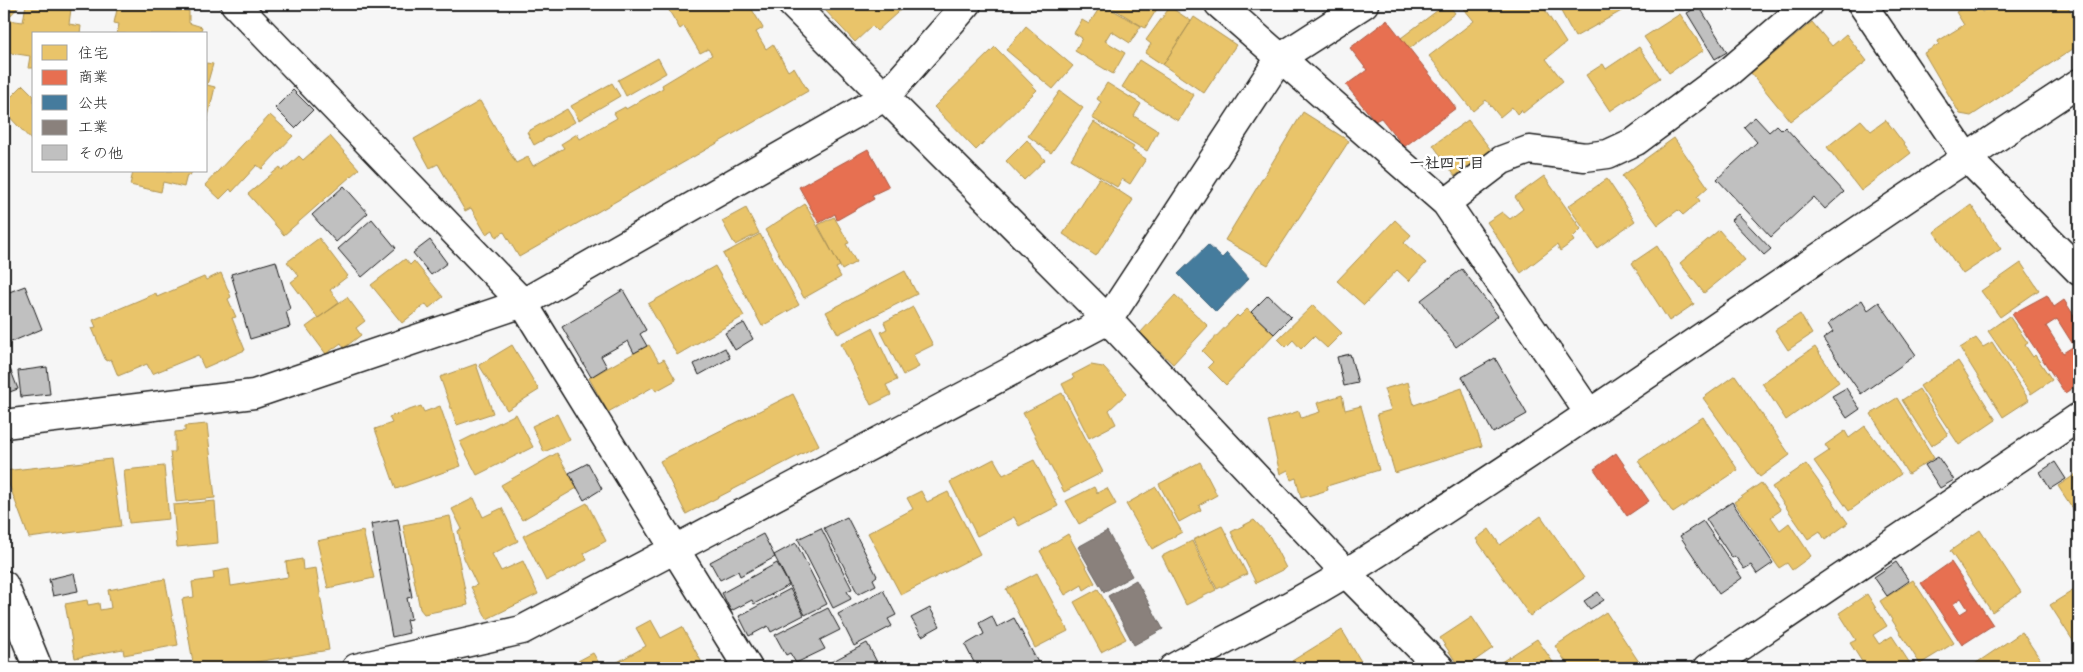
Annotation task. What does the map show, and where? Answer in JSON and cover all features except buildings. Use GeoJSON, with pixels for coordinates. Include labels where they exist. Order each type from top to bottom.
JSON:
{"type":"FeatureCollection","features":[{"type":"Feature","properties":{"kind":"street"},"geometry":{"type":"LineString","coordinates":[[236,4],[523,303],[748,668]]}},
{"type":"Feature","properties":{"kind":"street"},"geometry":{"type":"LineString","coordinates":[[792,4],[1108,320],[1346,573],[1440,668]]}},
{"type":"Feature","properties":{"kind":"street"},"geometry":{"type":"LineString","coordinates":[[4,424],[254,394],[523,303],[886,96],[967,4]]}},
{"type":"Feature","properties":{"kind":"street"},"geometry":{"type":"LineString","coordinates":[[1219,4],[1446,203],[1589,414]]}},
{"type":"Feature","properties":{"kind":"street"},"geometry":{"type":"LineString","coordinates":[[356,668],[522,630],[675,552],[1108,320],[1280,58],[1364,4]]}},
{"type":"Feature","properties":{"kind":"street"},"geometry":{"type":"LineString","coordinates":[[1446,203],[1502,160],[1529,150],[1585,157],[1608,154],[1636,141],[1730,71],[1808,4]]}},
{"type":"Feature","properties":{"kind":"street"},"geometry":{"type":"LineString","coordinates":[[1862,4],[1966,157],[2079,271]]}},
{"type":"Feature","properties":{"kind":"street"},"geometry":{"type":"LineString","coordinates":[[1173,668],[1346,573],[1589,414],[1966,157],[2079,83]]}},
{"type":"Feature","properties":{"kind":"street"},"geometry":{"type":"LineString","coordinates":[[1708,668],[2079,417]]}},
{"type":"Feature","properties":{"kind":"street"},"geometry":{"type":"LineString","coordinates":[[4,585],[38,668]]}},
{"type":"Feature","properties":{"kind":"district","name":"一社四丁目"},"geometry":{"type":"Point","coordinates":[1447,163]}}]}
